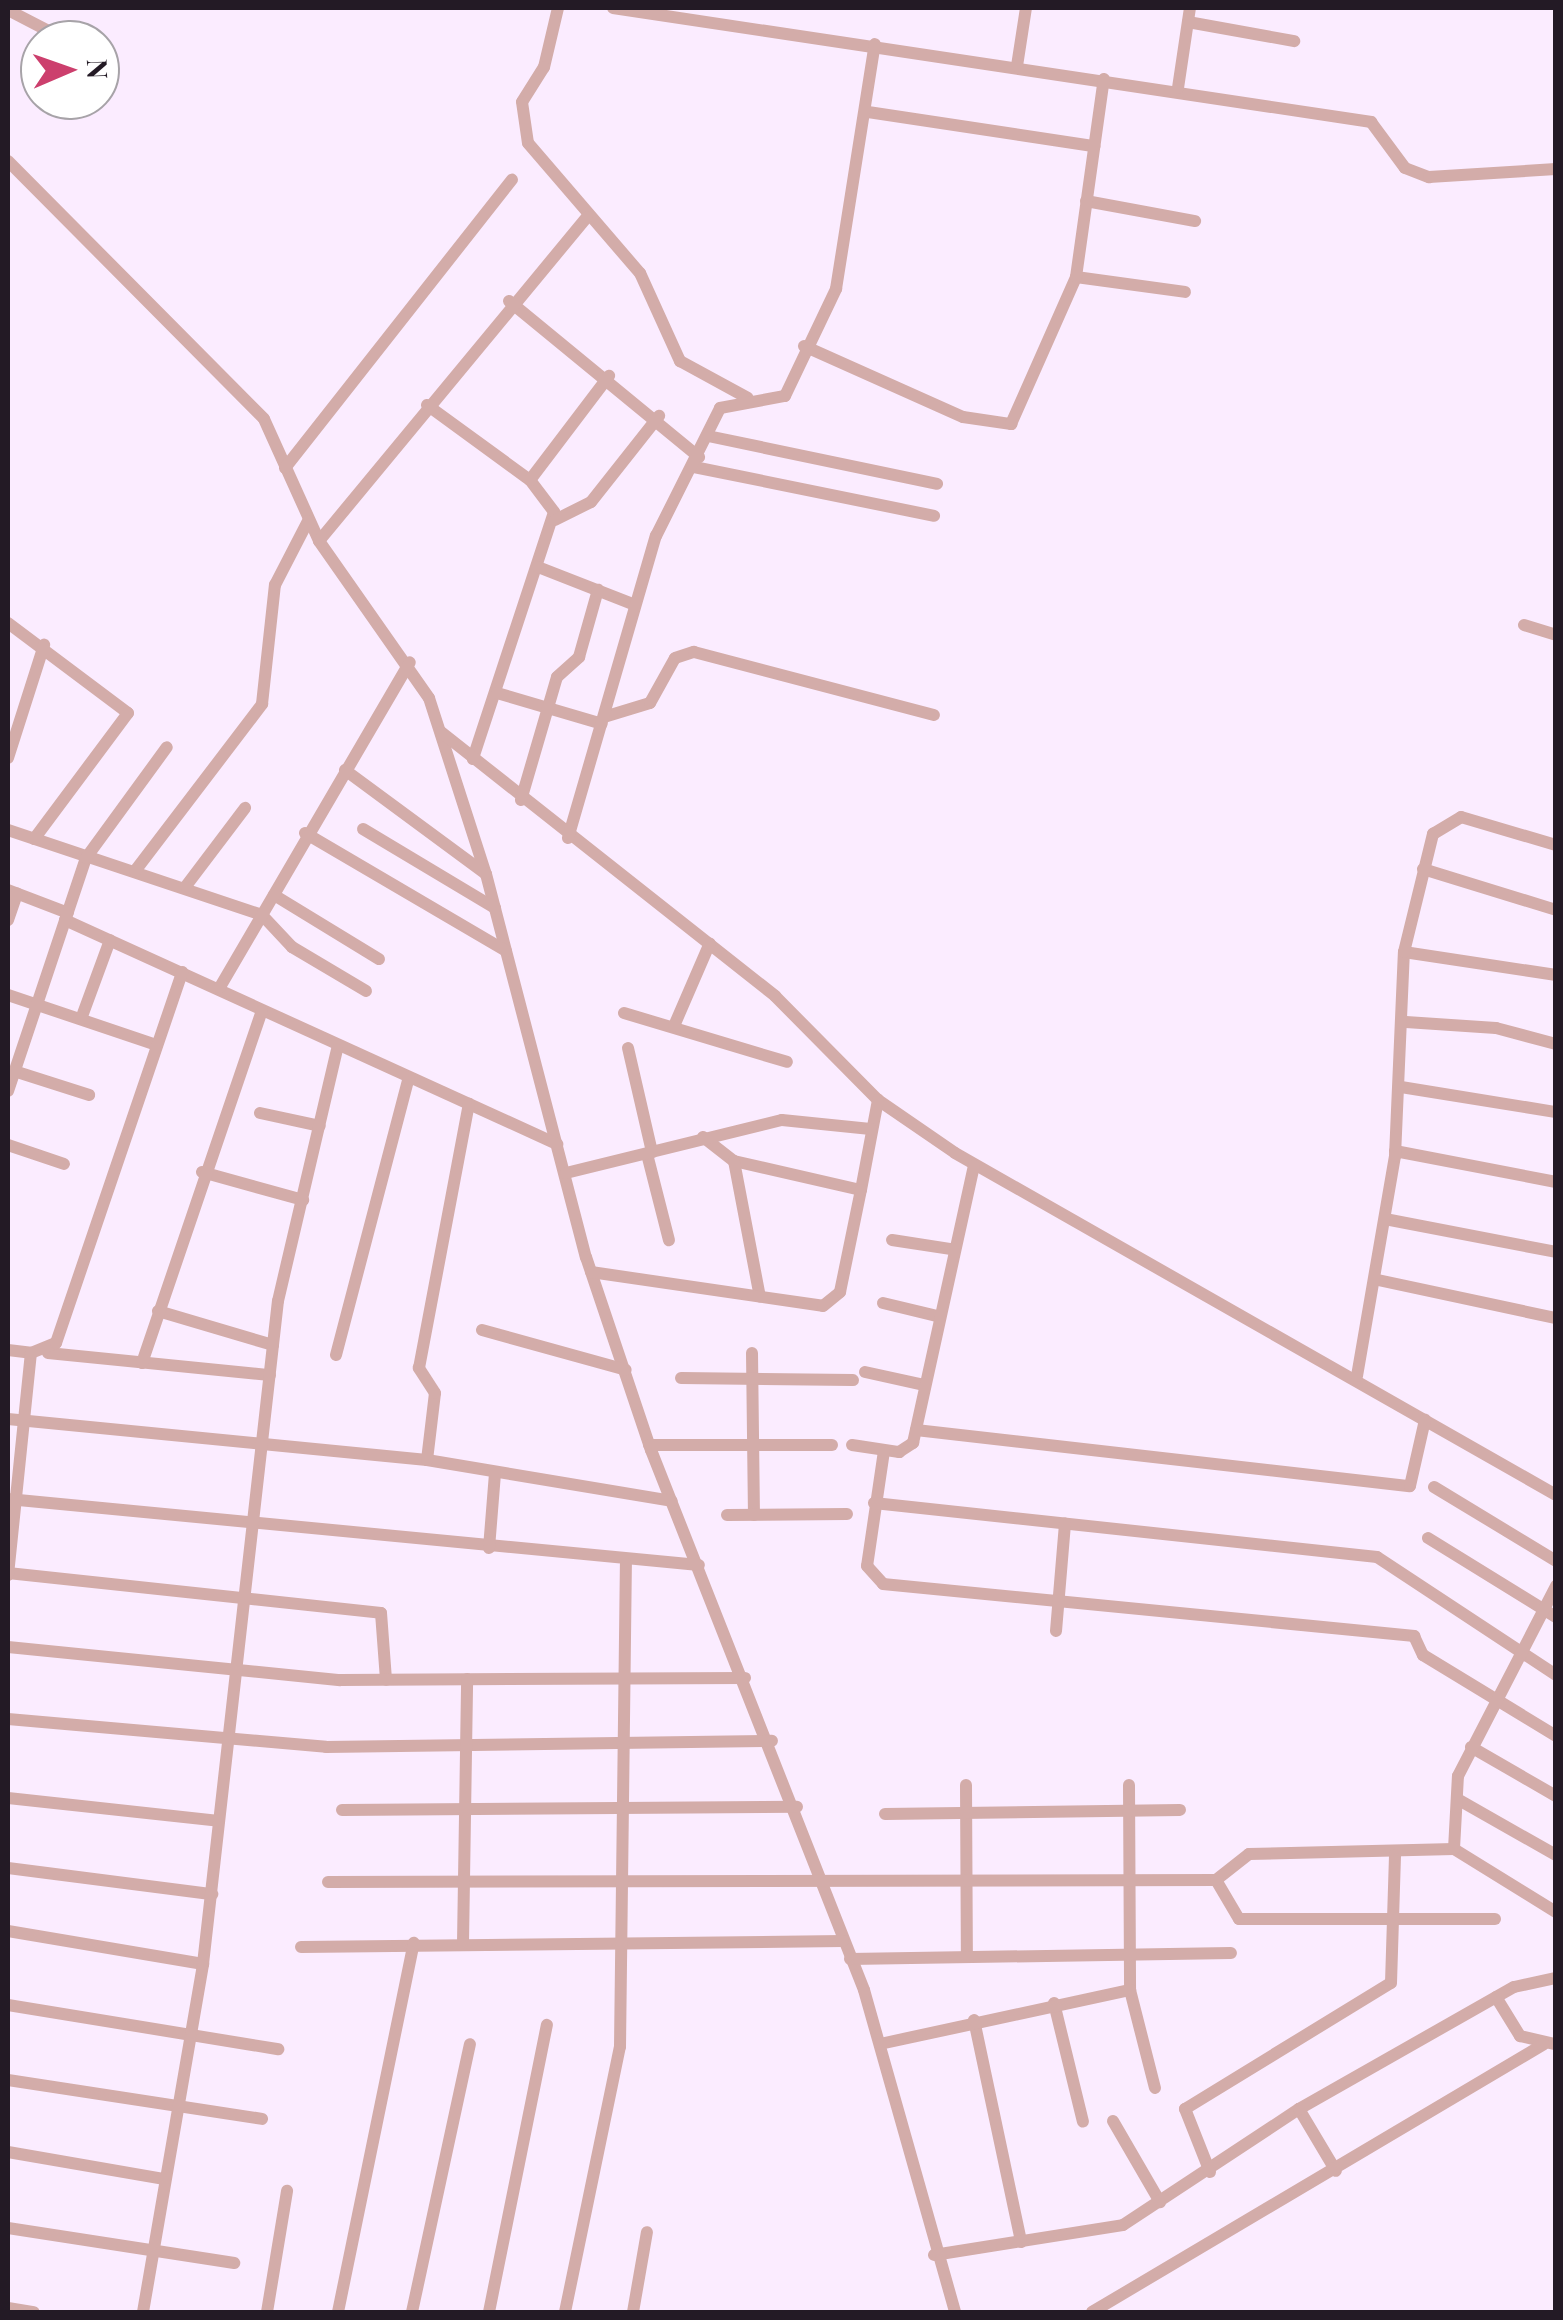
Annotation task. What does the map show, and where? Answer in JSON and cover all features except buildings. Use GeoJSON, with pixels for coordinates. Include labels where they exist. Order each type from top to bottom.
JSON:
{"type":"FeatureCollection","features":[{"type":"Feature","properties":{"kind":"street"},"geometry":{"type":"LineString","coordinates":[[558,8],[520,119],[528,143],[587,217],[640,273],[680,361],[749,399]]}},
{"type":"Feature","properties":{"kind":"street"},"geometry":{"type":"LineString","coordinates":[[613,8],[1178,88],[1371,122],[1405,168],[1429,177],[1556,169]]}},
{"type":"Feature","properties":{"kind":"street"},"geometry":{"type":"LineString","coordinates":[[1017,66],[1026,8]]}},
{"type":"Feature","properties":{"kind":"street"},"geometry":{"type":"LineString","coordinates":[[1178,88],[1189,15],[1294,40]]}},
{"type":"Feature","properties":{"kind":"street"},"geometry":{"type":"LineString","coordinates":[[568,838],[656,536],[720,408],[749,399],[785,396],[804,346],[836,289],[868,112],[875,44]]}},
{"type":"Feature","properties":{"kind":"street"},"geometry":{"type":"LineString","coordinates":[[804,346],[962,416],[1011,424],[1076,277],[1104,80]]}},
{"type":"Feature","properties":{"kind":"street"},"geometry":{"type":"LineString","coordinates":[[868,112],[1094,146]]}},
{"type":"Feature","properties":{"kind":"street"},"geometry":{"type":"LineString","coordinates":[[8,160],[250,401],[319,542],[410,662],[440,730],[486,874],[591,1272],[649,1445],[772,1741],[826,1884],[842,1941],[880,2044],[934,2256],[956,2312]]}},
{"type":"Feature","properties":{"kind":"street"},"geometry":{"type":"LineString","coordinates":[[285,468],[512,180]]}},
{"type":"Feature","properties":{"kind":"street"},"geometry":{"type":"LineString","coordinates":[[1086,201],[1194,220]]}},
{"type":"Feature","properties":{"kind":"street"},"geometry":{"type":"LineString","coordinates":[[319,542],[509,301],[587,217]]}},
{"type":"Feature","properties":{"kind":"street"},"geometry":{"type":"LineString","coordinates":[[1076,277],[1186,292]]}},
{"type":"Feature","properties":{"kind":"street"},"geometry":{"type":"LineString","coordinates":[[509,301],[659,416],[696,462],[934,516]]}},
{"type":"Feature","properties":{"kind":"street"},"geometry":{"type":"LineString","coordinates":[[530,480],[609,376]]}},
{"type":"Feature","properties":{"kind":"street"},"geometry":{"type":"LineString","coordinates":[[427,405],[530,480],[555,520]]}},
{"type":"Feature","properties":{"kind":"street"},"geometry":{"type":"LineString","coordinates":[[473,759],[555,520],[591,502],[659,416]]}},
{"type":"Feature","properties":{"kind":"street"},"geometry":{"type":"LineString","coordinates":[[708,436],[937,484]]}},
{"type":"Feature","properties":{"kind":"street"},"geometry":{"type":"LineString","coordinates":[[135,871],[262,704],[275,585],[308,521]]}},
{"type":"Feature","properties":{"kind":"street"},"geometry":{"type":"LineString","coordinates":[[538,567],[635,605]]}},
{"type":"Feature","properties":{"kind":"street"},"geometry":{"type":"LineString","coordinates":[[521,800],[551,709],[598,590]]}},
{"type":"Feature","properties":{"kind":"street"},"geometry":{"type":"LineString","coordinates":[[8,623],[44,646],[128,719],[34,839]]}},
{"type":"Feature","properties":{"kind":"street"},"geometry":{"type":"LineString","coordinates":[[1524,625],[1556,635]]}},
{"type":"Feature","properties":{"kind":"street"},"geometry":{"type":"LineString","coordinates":[[8,758],[44,646]]}},
{"type":"Feature","properties":{"kind":"street"},"geometry":{"type":"LineString","coordinates":[[496,693],[603,720],[643,708],[674,658],[694,652],[934,715]]}},
{"type":"Feature","properties":{"kind":"street"},"geometry":{"type":"LineString","coordinates":[[220,987],[306,833],[410,662]]}},
{"type":"Feature","properties":{"kind":"street"},"geometry":{"type":"LineString","coordinates":[[440,730],[568,838],[710,943],[878,1100],[974,1166],[1357,1376],[1556,1495]]}},
{"type":"Feature","properties":{"kind":"street"},"geometry":{"type":"LineString","coordinates":[[8,1091],[86,858],[167,747]]}},
{"type":"Feature","properties":{"kind":"street"},"geometry":{"type":"LineString","coordinates":[[344,770],[486,874]]}},
{"type":"Feature","properties":{"kind":"street"},"geometry":{"type":"LineString","coordinates":[[186,886],[245,808]]}},
{"type":"Feature","properties":{"kind":"street"},"geometry":{"type":"LineString","coordinates":[[1357,1376],[1378,1280],[1395,1150],[1406,1022],[1404,952],[1432,834],[1461,817],[1556,844]]}},
{"type":"Feature","properties":{"kind":"street"},"geometry":{"type":"LineString","coordinates":[[362,829],[495,908]]}},
{"type":"Feature","properties":{"kind":"street"},"geometry":{"type":"LineString","coordinates":[[8,830],[86,858],[186,886],[262,916],[292,947],[366,991]]}},
{"type":"Feature","properties":{"kind":"street"},"geometry":{"type":"LineString","coordinates":[[306,833],[506,951]]}},
{"type":"Feature","properties":{"kind":"street"},"geometry":{"type":"LineString","coordinates":[[1423,869],[1556,910]]}},
{"type":"Feature","properties":{"kind":"street"},"geometry":{"type":"LineString","coordinates":[[8,920],[12,892],[220,987],[337,1050],[409,1077],[556,1144]]}},
{"type":"Feature","properties":{"kind":"street"},"geometry":{"type":"LineString","coordinates":[[274,896],[380,959]]}},
{"type":"Feature","properties":{"kind":"street"},"geometry":{"type":"LineString","coordinates":[[81,1019],[110,940]]}},
{"type":"Feature","properties":{"kind":"street"},"geometry":{"type":"LineString","coordinates":[[674,1026],[710,943]]}},
{"type":"Feature","properties":{"kind":"street"},"geometry":{"type":"LineString","coordinates":[[1404,952],[1556,975]]}},
{"type":"Feature","properties":{"kind":"street"},"geometry":{"type":"LineString","coordinates":[[48,1353],[182,972]]}},
{"type":"Feature","properties":{"kind":"street"},"geometry":{"type":"LineString","coordinates":[[8,995],[158,1045]]}},
{"type":"Feature","properties":{"kind":"street"},"geometry":{"type":"LineString","coordinates":[[142,1363],[202,1172],[262,1011]]}},
{"type":"Feature","properties":{"kind":"street"},"geometry":{"type":"LineString","coordinates":[[624,1014],[786,1062]]}},
{"type":"Feature","properties":{"kind":"street"},"geometry":{"type":"LineString","coordinates":[[1406,1022],[1496,1028],[1556,1044]]}},
{"type":"Feature","properties":{"kind":"street"},"geometry":{"type":"LineString","coordinates":[[628,1048],[668,1240]]}},
{"type":"Feature","properties":{"kind":"street"},"geometry":{"type":"LineString","coordinates":[[143,2312],[203,1964],[273,1345],[337,1050]]}},
{"type":"Feature","properties":{"kind":"street"},"geometry":{"type":"LineString","coordinates":[[14,1071],[89,1095]]}},
{"type":"Feature","properties":{"kind":"street"},"geometry":{"type":"LineString","coordinates":[[336,1355],[409,1077]]}},
{"type":"Feature","properties":{"kind":"street"},"geometry":{"type":"LineString","coordinates":[[1401,1088],[1556,1112]]}},
{"type":"Feature","properties":{"kind":"street"},"geometry":{"type":"LineString","coordinates":[[591,1272],[812,1306],[834,1300],[878,1100]]}},
{"type":"Feature","properties":{"kind":"street"},"geometry":{"type":"LineString","coordinates":[[427,1460],[434,1393],[419,1368],[469,1104]]}},
{"type":"Feature","properties":{"kind":"street"},"geometry":{"type":"LineString","coordinates":[[260,1112],[320,1126]]}},
{"type":"Feature","properties":{"kind":"street"},"geometry":{"type":"LineString","coordinates":[[566,1173],[703,1138],[808,1117],[871,1128]]}},
{"type":"Feature","properties":{"kind":"street"},"geometry":{"type":"LineString","coordinates":[[703,1138],[734,1161],[861,1190]]}},
{"type":"Feature","properties":{"kind":"street"},"geometry":{"type":"LineString","coordinates":[[8,1145],[64,1164]]}},
{"type":"Feature","properties":{"kind":"street"},"geometry":{"type":"LineString","coordinates":[[1395,1150],[1556,1182]]}},
{"type":"Feature","properties":{"kind":"street"},"geometry":{"type":"LineString","coordinates":[[734,1161],[760,1297]]}},
{"type":"Feature","properties":{"kind":"street"},"geometry":{"type":"LineString","coordinates":[[852,1445],[906,1451],[916,1430],[951,1249],[974,1166]]}},
{"type":"Feature","properties":{"kind":"street"},"geometry":{"type":"LineString","coordinates":[[202,1172],[304,1200]]}},
{"type":"Feature","properties":{"kind":"street"},"geometry":{"type":"LineString","coordinates":[[1385,1219],[1556,1252]]}},
{"type":"Feature","properties":{"kind":"street"},"geometry":{"type":"LineString","coordinates":[[892,1240],[951,1249]]}},
{"type":"Feature","properties":{"kind":"street"},"geometry":{"type":"LineString","coordinates":[[1378,1280],[1556,1318]]}},
{"type":"Feature","properties":{"kind":"street"},"geometry":{"type":"LineString","coordinates":[[883,1303],[937,1316]]}},
{"type":"Feature","properties":{"kind":"street"},"geometry":{"type":"LineString","coordinates":[[158,1312],[273,1345]]}},
{"type":"Feature","properties":{"kind":"street"},"geometry":{"type":"LineString","coordinates":[[482,1330],[626,1370]]}},
{"type":"Feature","properties":{"kind":"street"},"geometry":{"type":"LineString","coordinates":[[8,1350],[270,1375]]}},
{"type":"Feature","properties":{"kind":"street"},"geometry":{"type":"LineString","coordinates":[[32,1353],[11,1499],[8,1574],[382,1613],[386,1680]]}},
{"type":"Feature","properties":{"kind":"street"},"geometry":{"type":"LineString","coordinates":[[752,1353],[754,1515]]}},
{"type":"Feature","properties":{"kind":"street"},"geometry":{"type":"LineString","coordinates":[[681,1378],[859,1376],[924,1385]]}},
{"type":"Feature","properties":{"kind":"street"},"geometry":{"type":"LineString","coordinates":[[8,1419],[261,1450],[427,1460],[672,1501]]}},
{"type":"Feature","properties":{"kind":"street"},"geometry":{"type":"LineString","coordinates":[[916,1430],[1410,1486],[1425,1420]]}},
{"type":"Feature","properties":{"kind":"street"},"geometry":{"type":"LineString","coordinates":[[649,1445],[832,1445]]}},
{"type":"Feature","properties":{"kind":"street"},"geometry":{"type":"LineString","coordinates":[[884,1451],[867,1566],[875,1580],[1414,1636],[1423,1655],[1556,1736]]}},
{"type":"Feature","properties":{"kind":"street"},"geometry":{"type":"LineString","coordinates":[[488,1548],[495,1472]]}},
{"type":"Feature","properties":{"kind":"street"},"geometry":{"type":"LineString","coordinates":[[1434,1488],[1556,1561]]}},
{"type":"Feature","properties":{"kind":"street"},"geometry":{"type":"LineString","coordinates":[[11,1499],[626,1564],[698,1565]]}},
{"type":"Feature","properties":{"kind":"street"},"geometry":{"type":"LineString","coordinates":[[874,1503],[1377,1556],[1556,1675]]}},
{"type":"Feature","properties":{"kind":"street"},"geometry":{"type":"LineString","coordinates":[[727,1515],[847,1514]]}},
{"type":"Feature","properties":{"kind":"street"},"geometry":{"type":"LineString","coordinates":[[1056,1631],[1065,1523]]}},
{"type":"Feature","properties":{"kind":"street"},"geometry":{"type":"LineString","coordinates":[[1428,1538],[1556,1617]]}},
{"type":"Feature","properties":{"kind":"street"},"geometry":{"type":"LineString","coordinates":[[564,2312],[620,2047],[626,1938],[621,1678],[626,1564]]}},
{"type":"Feature","properties":{"kind":"street"},"geometry":{"type":"LineString","coordinates":[[1454,1849],[1459,1800],[1471,1747],[1556,1586]]}},
{"type":"Feature","properties":{"kind":"street"},"geometry":{"type":"LineString","coordinates":[[8,1646],[386,1680],[746,1678]]}},
{"type":"Feature","properties":{"kind":"street"},"geometry":{"type":"LineString","coordinates":[[463,1943],[460,1883],[466,1679]]}},
{"type":"Feature","properties":{"kind":"street"},"geometry":{"type":"LineString","coordinates":[[8,1719],[230,1739],[465,1745],[772,1741]]}},
{"type":"Feature","properties":{"kind":"street"},"geometry":{"type":"LineString","coordinates":[[1471,1747],[1556,1796]]}},
{"type":"Feature","properties":{"kind":"street"},"geometry":{"type":"LineString","coordinates":[[966,1784],[966,1956]]}},
{"type":"Feature","properties":{"kind":"street"},"geometry":{"type":"LineString","coordinates":[[1130,1785],[1130,1990],[1155,2088]]}},
{"type":"Feature","properties":{"kind":"street"},"geometry":{"type":"LineString","coordinates":[[8,1798],[220,1821]]}},
{"type":"Feature","properties":{"kind":"street"},"geometry":{"type":"LineString","coordinates":[[1459,1800],[1556,1856]]}},
{"type":"Feature","properties":{"kind":"street"},"geometry":{"type":"LineString","coordinates":[[342,1810],[463,1814],[798,1806]]}},
{"type":"Feature","properties":{"kind":"street"},"geometry":{"type":"LineString","coordinates":[[885,1814],[1180,1810]]}},
{"type":"Feature","properties":{"kind":"street"},"geometry":{"type":"LineString","coordinates":[[328,1882],[624,1880],[826,1884],[1216,1880],[1250,1854],[1395,1856],[1454,1849],[1556,1912]]}},
{"type":"Feature","properties":{"kind":"street"},"geometry":{"type":"LineString","coordinates":[[1210,2172],[1186,2109],[1386,1990],[1396,1914],[1395,1856]]}},
{"type":"Feature","properties":{"kind":"street"},"geometry":{"type":"LineString","coordinates":[[8,1868],[212,1894]]}},
{"type":"Feature","properties":{"kind":"street"},"geometry":{"type":"LineString","coordinates":[[1216,1880],[1239,1919],[1396,1914],[1495,1919]]}},
{"type":"Feature","properties":{"kind":"street"},"geometry":{"type":"LineString","coordinates":[[8,1931],[203,1964]]}},
{"type":"Feature","properties":{"kind":"street"},"geometry":{"type":"LineString","coordinates":[[301,1947],[626,1938],[842,1941]]}},
{"type":"Feature","properties":{"kind":"street"},"geometry":{"type":"LineString","coordinates":[[338,2312],[414,1942]]}},
{"type":"Feature","properties":{"kind":"street"},"geometry":{"type":"LineString","coordinates":[[850,1959],[1232,1953]]}},
{"type":"Feature","properties":{"kind":"street"},"geometry":{"type":"LineString","coordinates":[[934,2256],[1100,2234],[1210,2172],[1298,2109],[1496,1998],[1556,1978]]}},
{"type":"Feature","properties":{"kind":"street"},"geometry":{"type":"LineString","coordinates":[[880,2044],[974,2020],[1130,1990]]}},
{"type":"Feature","properties":{"kind":"street"},"geometry":{"type":"LineString","coordinates":[[1496,1998],[1520,2036],[1550,2044]]}},
{"type":"Feature","properties":{"kind":"street"},"geometry":{"type":"LineString","coordinates":[[1054,2003],[1083,2122]]}},
{"type":"Feature","properties":{"kind":"street"},"geometry":{"type":"LineString","coordinates":[[8,2005],[278,2049]]}},
{"type":"Feature","properties":{"kind":"street"},"geometry":{"type":"LineString","coordinates":[[974,2020],[1021,2242]]}},
{"type":"Feature","properties":{"kind":"street"},"geometry":{"type":"LineString","coordinates":[[490,2312],[546,2025]]}},
{"type":"Feature","properties":{"kind":"street"},"geometry":{"type":"LineString","coordinates":[[412,2312],[470,2044]]}},
{"type":"Feature","properties":{"kind":"street"},"geometry":{"type":"LineString","coordinates":[[1092,2312],[1550,2044]]}},
{"type":"Feature","properties":{"kind":"street"},"geometry":{"type":"LineString","coordinates":[[8,2080],[262,2119]]}},
{"type":"Feature","properties":{"kind":"street"},"geometry":{"type":"LineString","coordinates":[[1298,2109],[1336,2172]]}},
{"type":"Feature","properties":{"kind":"street"},"geometry":{"type":"LineString","coordinates":[[1113,2121],[1160,2202]]}},
{"type":"Feature","properties":{"kind":"street"},"geometry":{"type":"LineString","coordinates":[[8,2152],[164,2179]]}},
{"type":"Feature","properties":{"kind":"street"},"geometry":{"type":"LineString","coordinates":[[267,2312],[288,2191]]}},
{"type":"Feature","properties":{"kind":"street"},"geometry":{"type":"LineString","coordinates":[[8,2228],[234,2263]]}},
{"type":"Feature","properties":{"kind":"street"},"geometry":{"type":"LineString","coordinates":[[632,2312],[646,2232]]}},
{"type":"Feature","properties":{"kind":"street"},"geometry":{"type":"LineString","coordinates":[[8,2308],[34,2312]]}}]}
